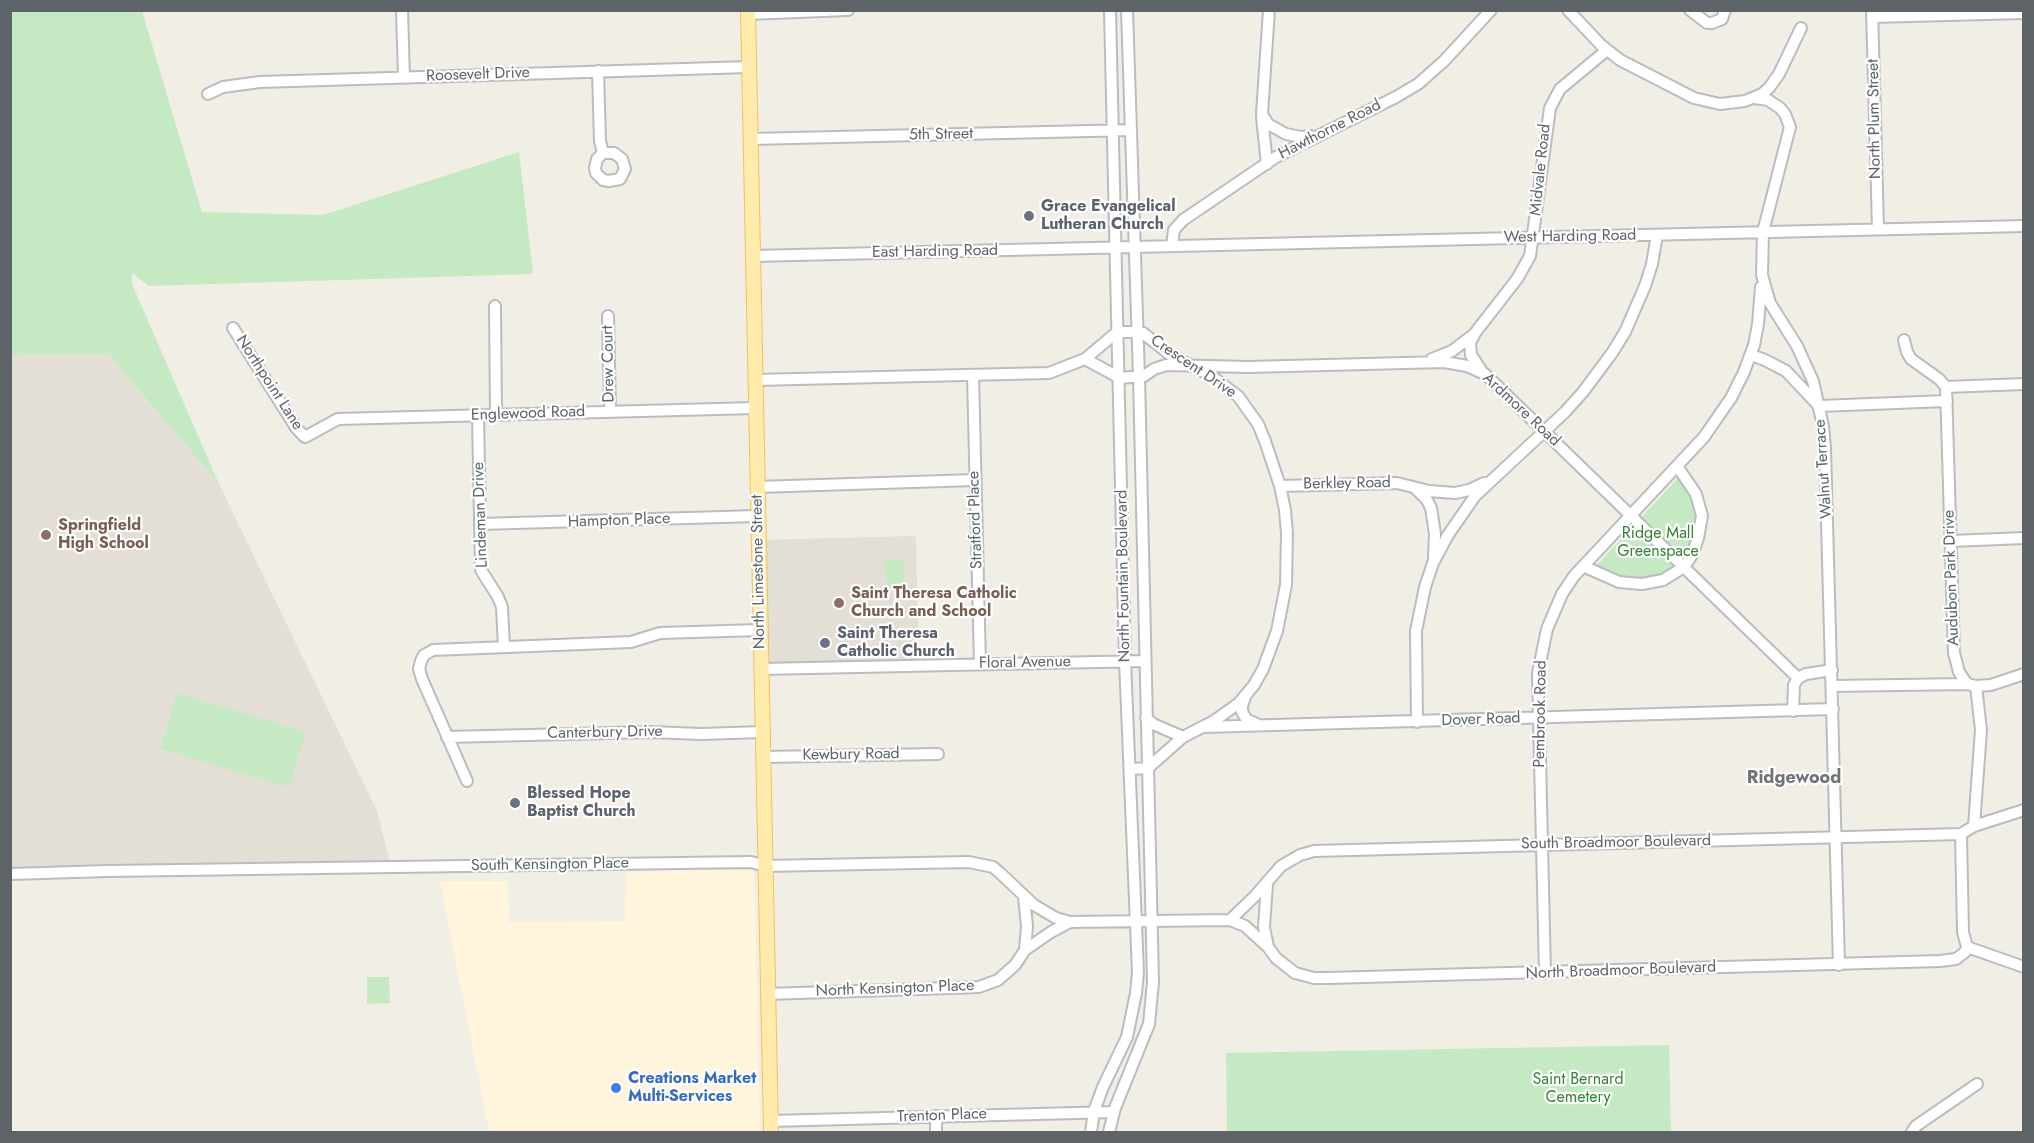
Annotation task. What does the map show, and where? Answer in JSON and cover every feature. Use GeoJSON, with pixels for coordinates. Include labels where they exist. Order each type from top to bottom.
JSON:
{"type":"FeatureCollection","features":[{"type":"Feature","properties":{"kind":"main road","name":"North Limestone Street"},"geometry":{"type":"LineString","coordinates":[[748,12],[771,1127]]}},
{"type":"Feature","properties":{"kind":"street"},"geometry":{"type":"LineString","coordinates":[[402,10],[404,78]]}},
{"type":"Feature","properties":{"kind":"street"},"geometry":{"type":"LineString","coordinates":[[748,12],[848,10]]}},
{"type":"Feature","properties":{"kind":"street","name":"North Fountain Boulevard"},"geometry":{"type":"LineString","coordinates":[[1091,1132],[1094,1112],[1103,1087],[1127,1037],[1138,972],[1125,661],[1110,10]]}},
{"type":"Feature","properties":{"kind":"street","name":"North Fountain Boulevard"},"geometry":{"type":"LineString","coordinates":[[1109,1132],[1114,1112],[1149,1024],[1153,982],[1139,377],[1127,10]]}},
{"type":"Feature","properties":{"kind":"street"},"geometry":{"type":"LineString","coordinates":[[1267,164],[1263,114],[1269,10]]}},
{"type":"Feature","properties":{"kind":"street","name":"Hawthorne Road"},"geometry":{"type":"LineString","coordinates":[[1172,246],[1174,230],[1183,220],[1286,151],[1418,84],[1444,61],[1491,10]]}},
{"type":"Feature","properties":{"kind":"street"},"geometry":{"type":"LineString","coordinates":[[1568,10],[1607,50],[1641,72],[1694,98],[1720,104],[1731,104],[1762,94],[1773,83],[1801,27]]}},
{"type":"Feature","properties":{"kind":"street"},"geometry":{"type":"LineString","coordinates":[[1690,10],[1707,23],[1712,23],[1722,18],[1725,10]]}},
{"type":"Feature","properties":{"kind":"street"},"geometry":{"type":"LineString","coordinates":[[1872,14],[2024,14]]}},
{"type":"Feature","properties":{"kind":"street","name":"North Plum Street"},"geometry":{"type":"LineString","coordinates":[[1872,14],[1878,228]]}},
{"type":"Feature","properties":{"kind":"street","name":"Midvale Road"},"geometry":{"type":"LineString","coordinates":[[1422,362],[1452,351],[1475,333],[1526,265],[1533,238],[1546,120],[1550,108],[1560,89],[1607,50]]}},
{"type":"Feature","properties":{"kind":"street","name":"Roosevelt Drive"},"geometry":{"type":"LineString","coordinates":[[208,94],[230,86],[260,82],[749,67]]}},
{"type":"Feature","properties":{"kind":"street"},"geometry":{"type":"LineString","coordinates":[[598,70],[600,141],[603,153]]}},
{"type":"Feature","properties":{"kind":"street","name":"Walnut Terrace"},"geometry":{"type":"LineString","coordinates":[[1754,98],[1768,100],[1780,108],[1790,127],[1763,232],[1762,275],[1770,303],[1806,364],[1813,381],[1825,448],[1839,965]]}},
{"type":"Feature","properties":{"kind":"street"},"geometry":{"type":"LineString","coordinates":[[1263,114],[1268,124],[1286,134],[1301,137],[1323,133]]}},
{"type":"Feature","properties":{"kind":"street","name":"5th Street"},"geometry":{"type":"LineString","coordinates":[[751,139],[1131,130]]}},
{"type":"Feature","properties":{"kind":"street","name":"West Harding Road"},"geometry":{"type":"LineString","coordinates":[[1117,248],[2024,226]]}},
{"type":"Feature","properties":{"kind":"street"},"geometry":{"type":"LineString","coordinates":[[1417,722],[1416,631],[1425,587],[1433,563],[1462,514],[1491,480],[1545,431],[1588,386],[1625,332],[1645,286],[1657,235]]}},
{"type":"Feature","properties":{"kind":"street","name":"East Harding Road"},"geometry":{"type":"LineString","coordinates":[[753,256],[1117,248]]}},
{"type":"Feature","properties":{"kind":"street","name":"Pembrook Road"},"geometry":{"type":"LineString","coordinates":[[1545,973],[1538,673],[1547,629],[1562,594],[1583,566],[1718,420],[1751,356],[1758,324],[1762,275]]}},
{"type":"Feature","properties":{"kind":"street"},"geometry":{"type":"LineString","coordinates":[[495,306],[496,414]]}},
{"type":"Feature","properties":{"kind":"street","name":"Drew Court"},"geometry":{"type":"LineString","coordinates":[[608,316],[610,411]]}},
{"type":"Feature","properties":{"kind":"street","name":"Northpoint Lane"},"geometry":{"type":"LineString","coordinates":[[233,328],[297,429],[305,437]]}},
{"type":"Feature","properties":{"kind":"street"},"geometry":{"type":"LineString","coordinates":[[755,380],[1049,373],[1085,359],[1117,332]]}},
{"type":"Feature","properties":{"kind":"street","name":"Crescent Drive"},"geometry":{"type":"LineString","coordinates":[[1117,332],[1143,333],[1164,351],[1218,380],[1238,396],[1258,424],[1265,441],[1280,486],[1287,533],[1283,607],[1272,649],[1263,669],[1245,697],[1230,711],[1183,737],[1148,768]]}},
{"type":"Feature","properties":{"kind":"street"},"geometry":{"type":"LineString","coordinates":[[1475,333],[1470,343],[1471,355],[1485,374]]}},
{"type":"Feature","properties":{"kind":"street"},"geometry":{"type":"LineString","coordinates":[[1904,340],[1911,359],[1939,379],[1946,387],[2024,384]]}},
{"type":"Feature","properties":{"kind":"street"},"geometry":{"type":"LineString","coordinates":[[1751,356],[1765,360],[1786,371],[1819,406],[1947,400]]}},
{"type":"Feature","properties":{"kind":"street"},"geometry":{"type":"LineString","coordinates":[[1085,359],[1120,378]]}},
{"type":"Feature","properties":{"kind":"street","name":"Ardmore Road"},"geometry":{"type":"LineString","coordinates":[[1120,378],[1139,377],[1166,365],[1248,367],[1422,362],[1454,363],[1485,374],[1798,678]]}},
{"type":"Feature","properties":{"kind":"street","name":"Stratford Place"},"geometry":{"type":"LineString","coordinates":[[973,375],[980,664]]}},
{"type":"Feature","properties":{"kind":"street","name":"Audubon Park Drive"},"geometry":{"type":"LineString","coordinates":[[1946,387],[1954,653],[1959,672],[1972,685],[1981,730],[1974,826]]}},
{"type":"Feature","properties":{"kind":"street","name":"Englewood Road"},"geometry":{"type":"LineString","coordinates":[[305,437],[338,419],[755,408]]}},
{"type":"Feature","properties":{"kind":"street","name":"Lindeman Drive"},"geometry":{"type":"LineString","coordinates":[[478,415],[481,570],[502,607],[504,647]]}},
{"type":"Feature","properties":{"kind":"street"},"geometry":{"type":"LineString","coordinates":[[1583,566],[1619,582],[1642,584],[1663,580],[1684,567],[1692,555],[1698,538],[1702,516],[1696,494],[1677,466]]}},
{"type":"Feature","properties":{"kind":"street"},"geometry":{"type":"LineString","coordinates":[[757,487],[975,480]]}},
{"type":"Feature","properties":{"kind":"street","name":"Berkley Road"},"geometry":{"type":"LineString","coordinates":[[1280,486],[1381,482],[1413,486],[1429,491],[1455,493],[1476,488],[1491,480]]}},
{"type":"Feature","properties":{"kind":"street","name":"Berkley Road"},"geometry":{"type":"LineString","coordinates":[[1413,486],[1422,493],[1431,508],[1435,534],[1433,563]]}},
{"type":"Feature","properties":{"kind":"street","name":"Hampton Place"},"geometry":{"type":"LineString","coordinates":[[480,524],[757,516]]}},
{"type":"Feature","properties":{"kind":"street"},"geometry":{"type":"LineString","coordinates":[[1951,541],[2024,538]]}},
{"type":"Feature","properties":{"kind":"street"},"geometry":{"type":"LineString","coordinates":[[467,781],[419,669],[424,655],[433,650],[631,642],[660,633],[760,630]]}},
{"type":"Feature","properties":{"kind":"street","name":"Floral Avenue"},"geometry":{"type":"LineString","coordinates":[[761,669],[1145,661]]}},
{"type":"Feature","properties":{"kind":"street"},"geometry":{"type":"LineString","coordinates":[[1793,711],[1794,685],[1798,678],[1806,674],[1832,670]]}},
{"type":"Feature","properties":{"kind":"street"},"geometry":{"type":"LineString","coordinates":[[1832,686],[1991,685],[2024,674]]}},
{"type":"Feature","properties":{"kind":"street"},"geometry":{"type":"LineString","coordinates":[[1245,697],[1242,706],[1245,717],[1260,725]]}},
{"type":"Feature","properties":{"kind":"street","name":"Dover Road"},"geometry":{"type":"LineString","coordinates":[[1201,728],[1833,709]]}},
{"type":"Feature","properties":{"kind":"street"},"geometry":{"type":"LineString","coordinates":[[1146,717],[1153,724],[1183,737]]}},
{"type":"Feature","properties":{"kind":"street","name":"Canterbury Drive"},"geometry":{"type":"LineString","coordinates":[[447,737],[762,732]]}},
{"type":"Feature","properties":{"kind":"street","name":"Kewbury Road"},"geometry":{"type":"LineString","coordinates":[[763,757],[939,754]]}},
{"type":"Feature","properties":{"kind":"street"},"geometry":{"type":"LineString","coordinates":[[1130,769],[1148,768]]}},
{"type":"Feature","properties":{"kind":"street"},"geometry":{"type":"LineString","coordinates":[[2024,810],[1974,826],[1961,834],[1963,932],[1967,947],[2024,967]]}},
{"type":"Feature","properties":{"kind":"street","name":"South Broadmoor Boulevard"},"geometry":{"type":"LineString","coordinates":[[1230,920],[1290,860],[1314,851],[1961,834]]}},
{"type":"Feature","properties":{"kind":"street","name":"South Kensington Place"},"geometry":{"type":"LineString","coordinates":[[10,874],[751,862],[765,866],[969,862],[993,867],[1040,910],[1070,922]]}},
{"type":"Feature","properties":{"kind":"street"},"geometry":{"type":"LineString","coordinates":[[1267,884],[1264,927],[1268,947]]}},
{"type":"Feature","properties":{"kind":"street"},"geometry":{"type":"LineString","coordinates":[[1024,897],[1027,926],[1025,950]]}},
{"type":"Feature","properties":{"kind":"street"},"geometry":{"type":"LineString","coordinates":[[1070,922],[1230,920]]}},
{"type":"Feature","properties":{"kind":"street","name":"North Broadmoor Boulevard"},"geometry":{"type":"LineString","coordinates":[[1230,920],[1245,926],[1287,967],[1314,978],[1839,965],[1949,960],[1961,956],[1967,947]]}},
{"type":"Feature","properties":{"kind":"street","name":"North Kensington Place"},"geometry":{"type":"LineString","coordinates":[[768,994],[979,987],[998,980],[1015,965],[1025,950],[1070,922]]}},
{"type":"Feature","properties":{"kind":"street"},"geometry":{"type":"LineString","coordinates":[[1912,1132],[1926,1118],[1977,1084]]}},
{"type":"Feature","properties":{"kind":"street","name":"Trenton Place"},"geometry":{"type":"LineString","coordinates":[[771,1127],[936,1116],[1114,1112]]}},
{"type":"Feature","properties":{"kind":"street"},"geometry":{"type":"LineString","coordinates":[[936,1116],[936,1132]]}},
{"type":"Feature","properties":{"kind":"shaded area"},"geometry":{"type":"Polygon","coordinates":[[[108,354],[219,484],[377,811],[391,867],[11,874],[10,355],[108,354]]]}},
{"type":"Feature","properties":{"kind":"shaded area","name":"Saint Theresa Catholic Church and School"},"geometry":{"type":"Polygon","coordinates":[[[916,536],[919,666],[761,669],[758,540],[916,536]]]}},
{"type":"Feature","properties":{"kind":"shaded area"},"geometry":{"type":"Polygon","coordinates":[[[754,869],[760,1132],[489,1132],[440,881],[508,881],[509,922],[625,921],[626,872],[754,869]]]}},
{"type":"Feature","properties":{"kind":"green space"},"geometry":{"type":"Polygon","coordinates":[[[10,11],[142,11],[202,212],[323,215],[519,152],[533,274],[149,286],[132,273],[132,284],[219,484],[108,354],[11,355],[10,11]]]}},
{"type":"Feature","properties":{"kind":"green space","name":"Ridge Mall Greenspace"},"geometry":{"type":"Polygon","coordinates":[[[1678,478],[1685,482],[1691,492],[1699,524],[1691,551],[1676,568],[1655,577],[1635,578],[1612,573],[1597,565],[1678,478]]]}},
{"type":"Feature","properties":{"kind":"green space"},"geometry":{"type":"Polygon","coordinates":[[[903,559],[904,586],[886,587],[884,560],[903,559]]]}},
{"type":"Feature","properties":{"kind":"green space"},"geometry":{"type":"Polygon","coordinates":[[[177,693],[306,732],[289,787],[160,749],[177,693]]]}},
{"type":"Feature","properties":{"kind":"green space"},"geometry":{"type":"Polygon","coordinates":[[[367,977],[389,977],[390,1003],[367,1004],[367,977]]]}},
{"type":"Feature","properties":{"kind":"green space","name":"Saint Bernard Cemetery"},"geometry":{"type":"Polygon","coordinates":[[[1669,1045],[1671,1132],[1227,1132],[1226,1053],[1669,1045]]]}},
{"type":"Feature","properties":{"kind":"place","name":"Grace Evangelical Lutheran Church"},"geometry":{"type":"Point","coordinates":[1029,216]}},
{"type":"Feature","properties":{"kind":"place","name":"Springfield High School"},"geometry":{"type":"Point","coordinates":[46,535]}},
{"type":"Feature","properties":{"kind":"place","name":"Saint Theresa Catholic Church and School"},"geometry":{"type":"Point","coordinates":[839,603]}},
{"type":"Feature","properties":{"kind":"place","name":"Saint Theresa Catholic Church"},"geometry":{"type":"Point","coordinates":[825,643]}},
{"type":"Feature","properties":{"kind":"place","name":"Blessed Hope Baptist Church"},"geometry":{"type":"Point","coordinates":[515,803]}},
{"type":"Feature","properties":{"kind":"place","name":"Creations Market Multi-Services"},"geometry":{"type":"Point","coordinates":[616,1088]}},
{"type":"Feature","properties":{"kind":"district","name":"Ridgewood"},"geometry":{"type":"Point","coordinates":[1794,779]}}]}
